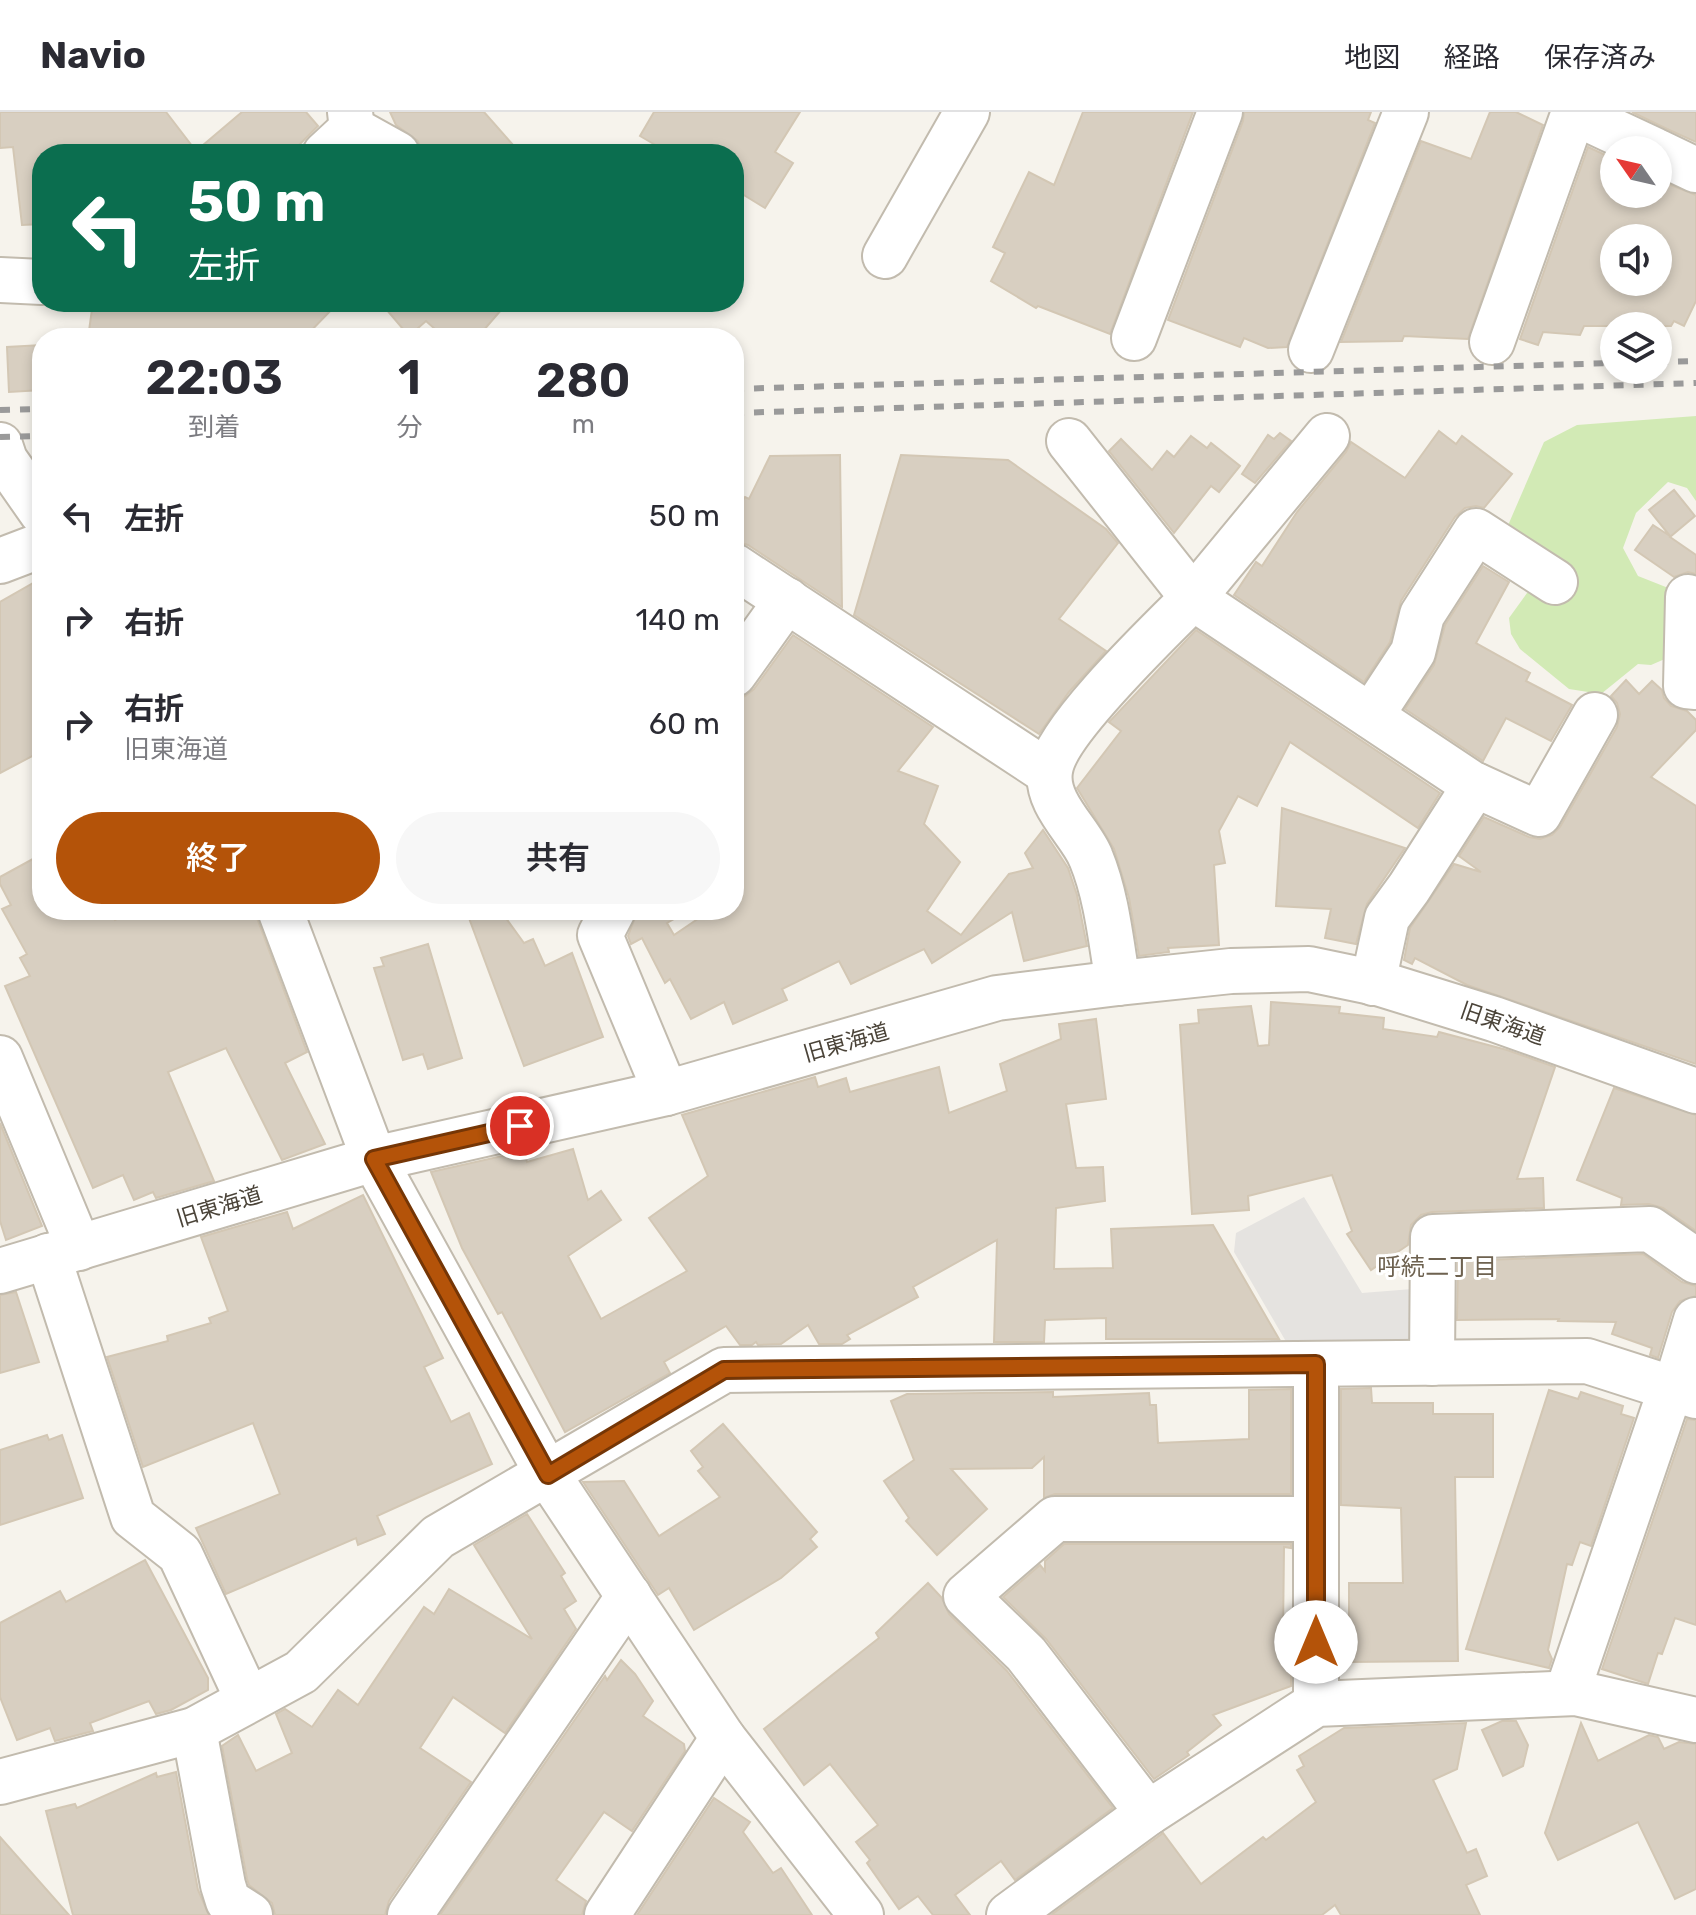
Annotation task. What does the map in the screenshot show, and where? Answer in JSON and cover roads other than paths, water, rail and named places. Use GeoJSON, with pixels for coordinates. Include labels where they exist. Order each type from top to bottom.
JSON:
{"type":"FeatureCollection","features":[{"type":"Feature","properties":{"kind":"street"},"geometry":{"type":"LineString","coordinates":[[885,256],[967,112]]}},
{"type":"Feature","properties":{"kind":"street"},"geometry":{"type":"LineString","coordinates":[[1134,338],[1220,112]]}},
{"type":"Feature","properties":{"kind":"street"},"geometry":{"type":"LineString","coordinates":[[1311,350],[1406,112]]}},
{"type":"Feature","properties":{"kind":"street"},"geometry":{"type":"LineString","coordinates":[[1492,342],[1574,112],[1624,136]]}},
{"type":"Feature","properties":{"kind":"street"},"geometry":{"type":"LineString","coordinates":[[342,132],[372,144]]}},
{"type":"Feature","properties":{"kind":"street"},"geometry":{"type":"LineString","coordinates":[[1672,159],[1696,170]]}},
{"type":"Feature","properties":{"kind":"street"},"geometry":{"type":"LineString","coordinates":[[0,280],[32,282]]}},
{"type":"Feature","properties":{"kind":"street"},"geometry":{"type":"LineString","coordinates":[[1118,983],[1106,909],[1091,856],[1058,808],[1049,773],[1056,749],[1151,639],[1193,598],[1327,436]]}},
{"type":"Feature","properties":{"kind":"street"},"geometry":{"type":"LineString","coordinates":[[1069,441],[1193,598],[1475,785],[1539,814],[1595,715]]}},
{"type":"Feature","properties":{"kind":"street"},"geometry":{"type":"LineString","coordinates":[[16,455],[32,491]]}},
{"type":"Feature","properties":{"kind":"street"},"geometry":{"type":"LineString","coordinates":[[1371,716],[1413,652],[1422,615],[1476,531],[1555,582]]}},
{"type":"Feature","properties":{"kind":"street"},"geometry":{"type":"LineString","coordinates":[[0,561],[32,549]]}},
{"type":"Feature","properties":{"kind":"street"},"geometry":{"type":"LineString","coordinates":[[744,572],[1049,773]]}},
{"type":"Feature","properties":{"kind":"street"},"geometry":{"type":"LineString","coordinates":[[1688,597],[1686,686],[1696,687]]}},
{"type":"Feature","properties":{"kind":"street"},"geometry":{"type":"LineString","coordinates":[[744,660],[787,600]]}},
{"type":"Feature","properties":{"kind":"street"},"geometry":{"type":"LineString","coordinates":[[1373,983],[1387,918],[1475,785]]}},
{"type":"Feature","properties":{"kind":"street"},"geometry":{"type":"LineString","coordinates":[[284,920],[374,1159],[548,1475],[723,1738],[861,1915]]}},
{"type":"Feature","properties":{"kind":"street"},"geometry":{"type":"LineString","coordinates":[[606,922],[666,1093]]}},
{"type":"Feature","properties":{"kind":"street","name":"旧東海道"},"geometry":{"type":"LineString","coordinates":[[0,1271],[374,1159],[666,1093],[997,998],[1231,971],[1309,969],[1373,983],[1494,1019],[1696,1091]]}},
{"type":"Feature","properties":{"kind":"street"},"geometry":{"type":"LineString","coordinates":[[0,1058],[63,1252],[133,1517],[180,1554],[248,1700]]}},
{"type":"Feature","properties":{"kind":"street"},"geometry":{"type":"LineString","coordinates":[[1432,1363],[1433,1237],[1650,1229],[1696,1261]]}},
{"type":"Feature","properties":{"kind":"street"},"geometry":{"type":"LineString","coordinates":[[1567,1693],[1680,1391],[1696,1320]]}},
{"type":"Feature","properties":{"kind":"street"},"geometry":{"type":"LineString","coordinates":[[0,1782],[194,1730],[301,1672],[438,1537],[724,1370],[1587,1361],[1680,1391]]}},
{"type":"Feature","properties":{"kind":"street"},"geometry":{"type":"LineString","coordinates":[[1316,1364],[1316,1704]]}},
{"type":"Feature","properties":{"kind":"street"},"geometry":{"type":"LineString","coordinates":[[1148,1813],[1026,1654],[966,1596],[1055,1519],[1316,1519]]}},
{"type":"Feature","properties":{"kind":"street"},"geometry":{"type":"LineString","coordinates":[[410,1915],[629,1596]]}},
{"type":"Feature","properties":{"kind":"street"},"geometry":{"type":"LineString","coordinates":[[1009,1915],[1148,1813],[1316,1704],[1576,1693],[1696,1720]]}},
{"type":"Feature","properties":{"kind":"street"},"geometry":{"type":"LineString","coordinates":[[194,1730],[232,1910]]}},
{"type":"Feature","properties":{"kind":"street"},"geometry":{"type":"LineString","coordinates":[[607,1915],[723,1738]]}},
{"type":"Feature","properties":{"kind":"railway"},"geometry":{"type":"LineString","coordinates":[[1672,362],[1696,361]]}},
{"type":"Feature","properties":{"kind":"railway"},"geometry":{"type":"LineString","coordinates":[[744,389],[1600,363]]}},
{"type":"Feature","properties":{"kind":"railway"},"geometry":{"type":"LineString","coordinates":[[744,413],[1696,383]]}},
{"type":"Feature","properties":{"kind":"railway"},"geometry":{"type":"LineString","coordinates":[[0,410],[32,409]]}},
{"type":"Feature","properties":{"kind":"railway"},"geometry":{"type":"LineString","coordinates":[[0,437],[32,436]]}},
{"type":"Feature","properties":{"kind":"district","name":"呼続二丁目"},"geometry":{"type":"Point","coordinates":[1437,1267]}}]}
